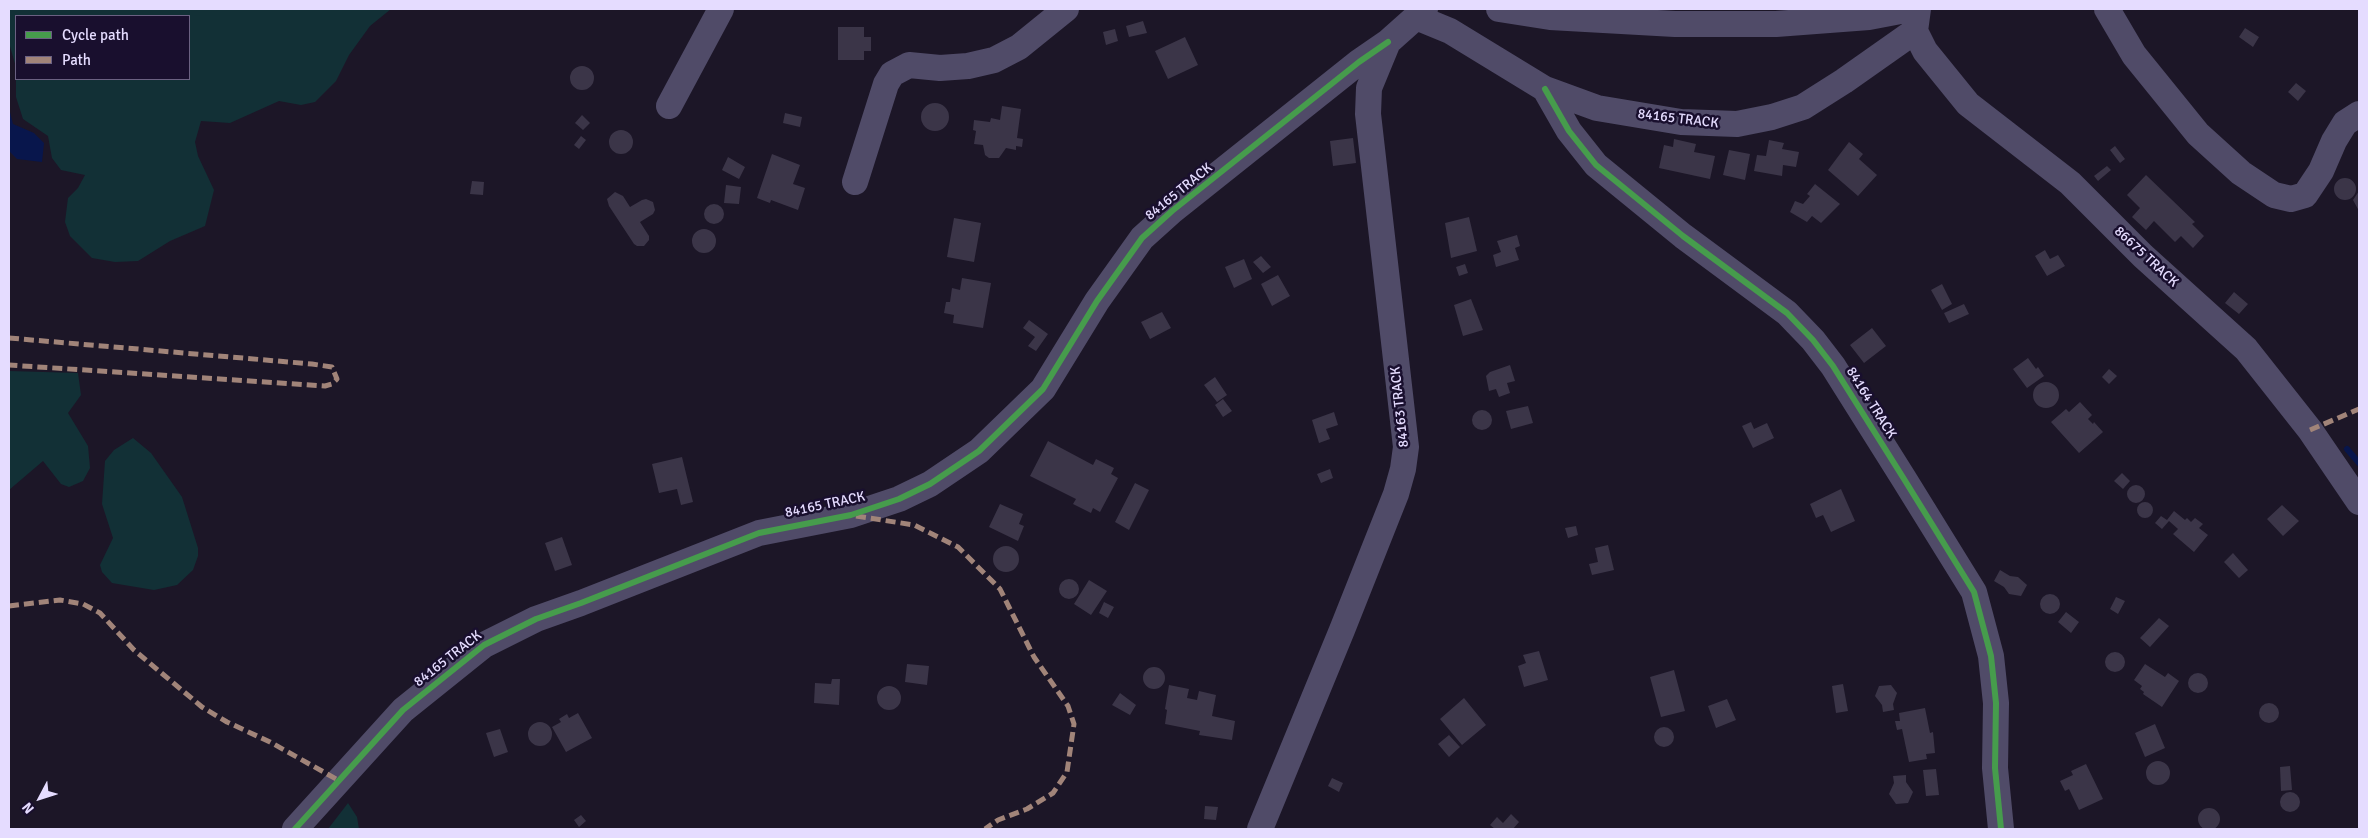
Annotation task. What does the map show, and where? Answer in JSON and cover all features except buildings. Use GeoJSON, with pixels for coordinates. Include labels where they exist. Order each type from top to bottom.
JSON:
{"type":"FeatureCollection","features":[{"type":"Feature","properties":{"kind":"street"},"geometry":{"type":"LineString","coordinates":[[669,106],[721,9]]}},
{"type":"Feature","properties":{"kind":"street"},"geometry":{"type":"LineString","coordinates":[[855,182],[886,84],[892,74],[909,65],[940,68],[968,66],[994,60],[1019,46],[1066,9]]}},
{"type":"Feature","properties":{"kind":"street"},"geometry":{"type":"LineString","coordinates":[[1499,9],[1560,17],[1675,24],[1776,24],[1868,17],[1915,16]]}},
{"type":"Feature","properties":{"kind":"street"},"geometry":{"type":"LineString","coordinates":[[2107,9],[2134,56],[2198,134],[2241,172],[2274,195],[2291,199],[2304,195],[2321,171],[2334,141],[2345,123],[2359,114]]}},
{"type":"Feature","properties":{"kind":"street","name":"84165 TRACK"},"geometry":{"type":"LineString","coordinates":[[1420,13],[1545,89],[1597,108],[1681,122],[1737,124],[1772,117],[1803,106],[1880,57],[1915,16]]}},
{"type":"Feature","properties":{"kind":"street","name":"84163 TRACK"},"geometry":{"type":"LineString","coordinates":[[1260,829],[1342,630],[1396,494],[1403,469],[1406,447],[1368,114],[1369,88],[1388,42],[1420,13]]}},
{"type":"Feature","properties":{"kind":"street","name":"86675 TRACK"},"geometry":{"type":"LineString","coordinates":[[1915,16],[1925,51],[1968,104],[2070,183],[2144,256],[2246,349],[2310,430],[2359,502]]}},
{"type":"Feature","properties":{"kind":"street","name":"84165 TRACK"},"geometry":{"type":"LineString","coordinates":[[295,829],[403,710],[484,645],[536,619],[759,533],[801,523],[851,515],[898,499],[930,484],[979,451],[1043,389],[1097,301],[1142,238],[1172,211],[1338,78],[1388,42]]}},
{"type":"Feature","properties":{"kind":"street","name":"84164 TRACK"},"geometry":{"type":"LineString","coordinates":[[1545,89],[1569,132],[1596,165],[1683,236],[1780,308],[1813,340],[1833,366],[1904,478],[1974,592],[1992,666],[1996,703],[1995,768],[2001,829]]}},
{"type":"Feature","properties":{"kind":"green space"},"geometry":{"type":"Polygon","coordinates":[[[9,9],[391,9],[370,26],[349,55],[336,81],[315,102],[301,105],[279,101],[230,123],[201,121],[195,142],[198,156],[214,190],[205,226],[170,241],[138,261],[115,262],[92,258],[70,236],[65,222],[68,198],[78,188],[85,175],[61,170],[52,158],[48,136],[23,119],[16,97],[16,80],[190,80],[190,15],[15,15],[15,64],[9,43],[9,9]]]}},
{"type":"Feature","properties":{"kind":"green space"},"geometry":{"type":"Polygon","coordinates":[[[9,371],[78,373],[81,395],[68,413],[88,446],[90,468],[83,481],[69,487],[61,484],[43,461],[9,490],[9,371]]]}},
{"type":"Feature","properties":{"kind":"green space"},"geometry":{"type":"Polygon","coordinates":[[[133,438],[151,453],[182,497],[198,548],[198,556],[193,570],[177,585],[154,590],[112,583],[102,572],[100,565],[113,538],[102,504],[105,461],[114,450],[133,438]]]}},
{"type":"Feature","properties":{"kind":"green space"},"geometry":{"type":"Polygon","coordinates":[[[348,803],[357,817],[359,829],[328,829],[348,803]]]}},
{"type":"Feature","properties":{"kind":"shaded area"},"geometry":{"type":"Polygon","coordinates":[[[9,108],[13,124],[34,133],[44,143],[42,162],[17,159],[9,151],[9,108]]]}},
{"type":"Feature","properties":{"kind":"waterway"},"geometry":{"type":"LineString","coordinates":[[2347,449],[2359,463]]}},
{"type":"Feature","properties":{"kind":"marked path"},"geometry":{"type":"LineString","coordinates":[[9,338],[312,364],[332,367],[337,379],[332,384],[325,386],[9,365]]}},
{"type":"Feature","properties":{"kind":"marked path"},"geometry":{"type":"LineString","coordinates":[[2310,430],[2359,409]]}},
{"type":"Feature","properties":{"kind":"marked path"},"geometry":{"type":"LineString","coordinates":[[856,516],[914,525],[958,547],[1000,589],[1034,657],[1068,706],[1074,724],[1067,772],[1053,793],[1027,809],[998,820],[985,829]]}},
{"type":"Feature","properties":{"kind":"marked path"},"geometry":{"type":"LineString","coordinates":[[9,606],[60,600],[83,604],[100,613],[134,650],[202,707],[338,780]]}},
{"type":"Feature","properties":{"kind":"cycle path"},"geometry":{"type":"LineString","coordinates":[[295,829],[403,710],[484,645],[536,619],[759,533],[851,515],[899,499],[930,484],[979,451],[1043,389],[1097,301],[1142,238],[1172,211],[1359,62],[1388,42]]}},
{"type":"Feature","properties":{"kind":"cycle path"},"geometry":{"type":"LineString","coordinates":[[1545,89],[1569,131],[1596,165],[1683,236],[1787,313],[1813,340],[1833,366],[1974,592],[1991,656],[1996,703],[1995,768],[2001,829]]}}]}
